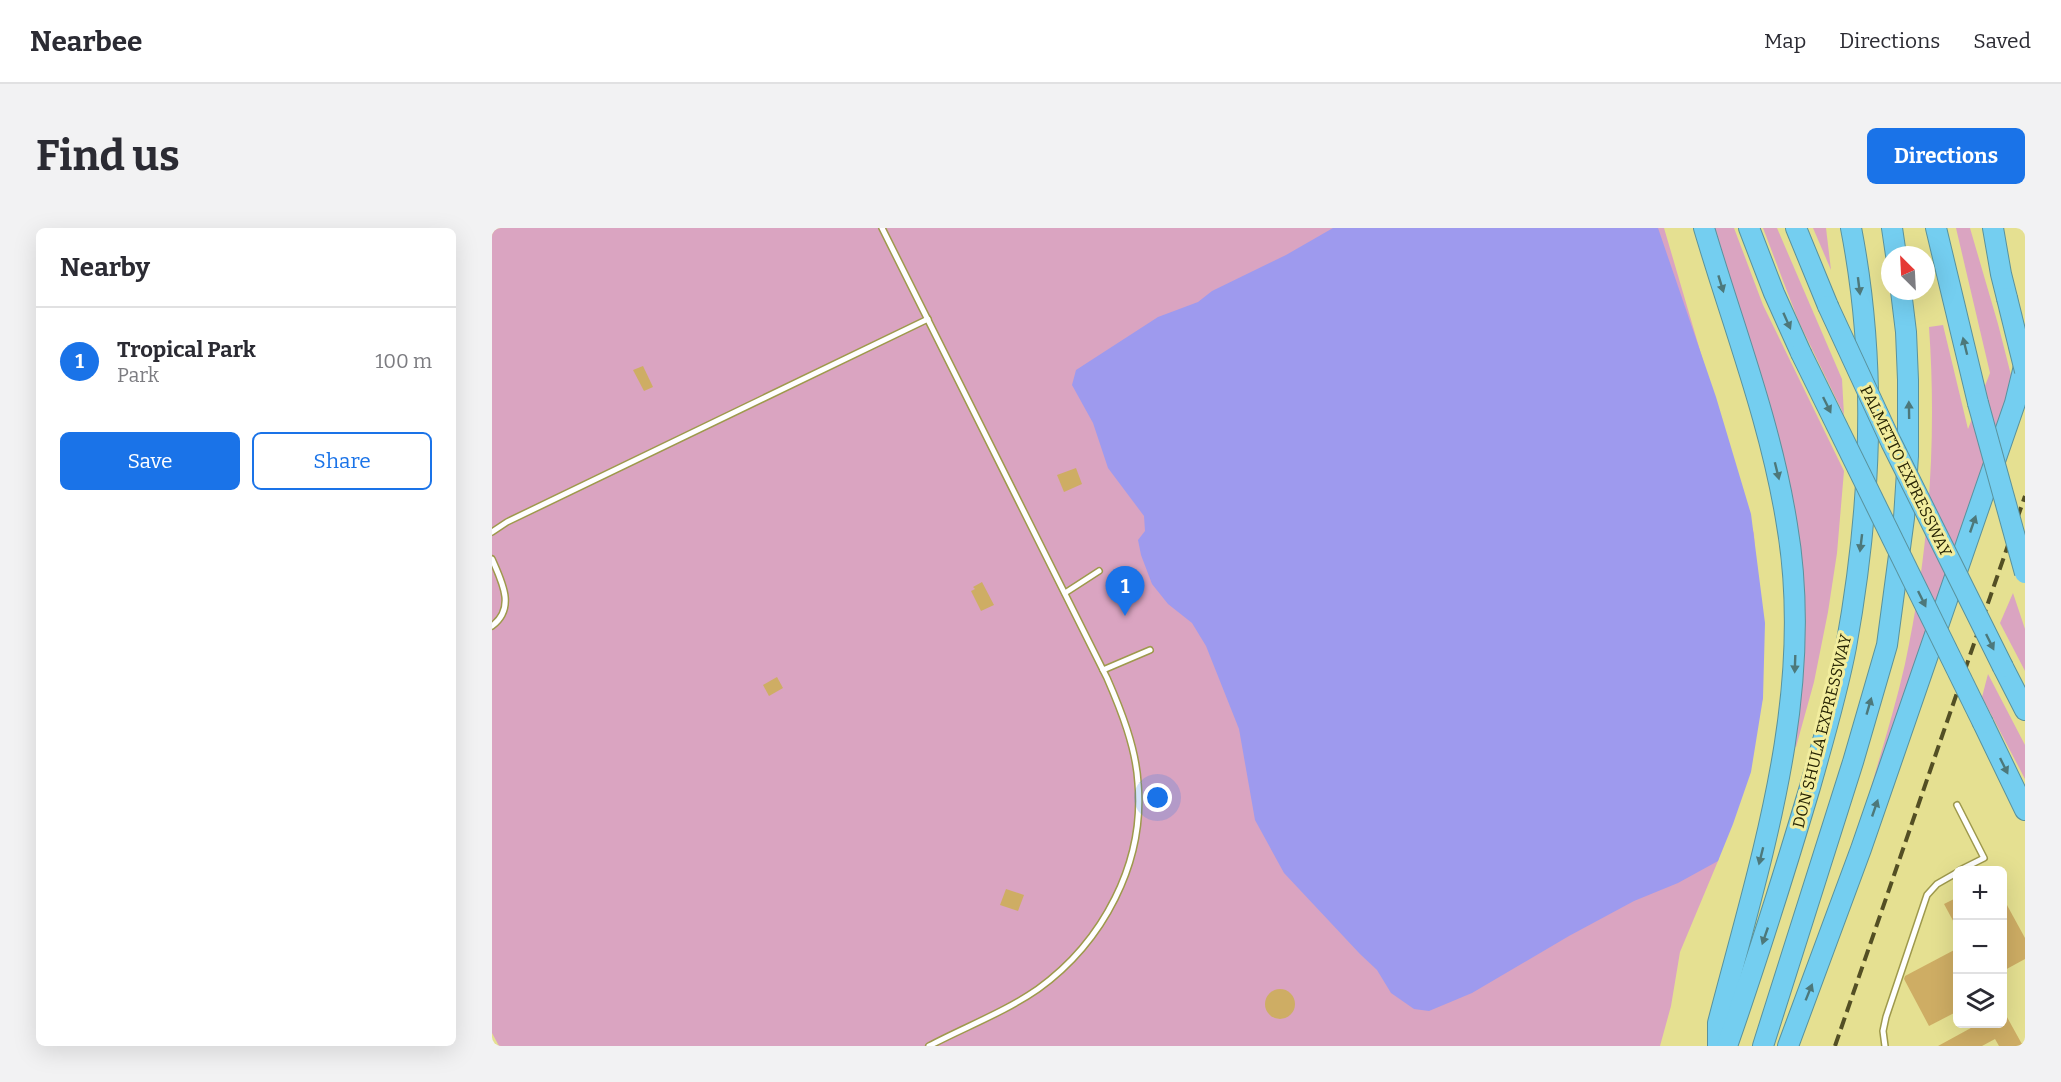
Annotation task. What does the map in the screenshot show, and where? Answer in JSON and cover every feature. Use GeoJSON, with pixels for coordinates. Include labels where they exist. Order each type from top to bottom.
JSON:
{"type":"FeatureCollection","features":[{"type":"Feature","properties":{"kind":"highway"},"geometry":{"type":"LineString","coordinates":[[1704,228],[1778,476],[1791,552],[1796,620],[1794,674],[1788,729],[1764,842],[1718,1023],[1718,1046]]}},
{"type":"Feature","properties":{"kind":"highway"},"geometry":{"type":"LineString","coordinates":[[1749,228],[1774,293],[1801,353],[2025,810]]}},
{"type":"Feature","properties":{"kind":"highway","name":"PALMETTO EXPRESSWAY"},"geometry":{"type":"LineString","coordinates":[[1796,228],[1828,306],[1891,442],[2025,710]]}},
{"type":"Feature","properties":{"kind":"highway","name":"DON SHULA EXPRESSWAY"},"geometry":{"type":"LineString","coordinates":[[1727,1046],[1770,923],[1827,726],[1855,594],[1863,524],[1869,412],[1861,304],[1851,228]]}},
{"type":"Feature","properties":{"kind":"highway"},"geometry":{"type":"LineString","coordinates":[[1892,228],[1895,246]]}},
{"type":"Feature","properties":{"kind":"highway"},"geometry":{"type":"LineString","coordinates":[[1936,228],[1978,403],[2025,573]]}},
{"type":"Feature","properties":{"kind":"highway"},"geometry":{"type":"LineString","coordinates":[[1981,228],[1988,249],[2001,274]]}},
{"type":"Feature","properties":{"kind":"highway"},"geometry":{"type":"LineString","coordinates":[[1994,228],[2001,274],[2025,371]]}},
{"type":"Feature","properties":{"kind":"highway","name":"DON SHULA EXPRESSWAY"},"geometry":{"type":"LineString","coordinates":[[1762,1046],[1887,645],[1904,518],[1908,456],[1908,380],[1902,300]]}},
{"type":"Feature","properties":{"kind":"highway"},"geometry":{"type":"LineString","coordinates":[[1788,1046],[1864,839],[2015,403],[2025,362]]}},
{"type":"Feature","properties":{"kind":"lane"},"geometry":{"type":"LineString","coordinates":[[882,228],[1103,670],[1126,729],[1138,783],[1138,811],[1127,865],[1109,913],[1092,937],[1073,959],[1040,987],[1013,1004],[929,1046]]}},
{"type":"Feature","properties":{"kind":"lane"},"geometry":{"type":"LineString","coordinates":[[492,532],[507,522],[928,319]]}},
{"type":"Feature","properties":{"kind":"lane"},"geometry":{"type":"LineString","coordinates":[[492,559],[504,587],[506,600],[504,613],[492,626]]}},
{"type":"Feature","properties":{"kind":"lane"},"geometry":{"type":"LineString","coordinates":[[1065,593],[1099,571]]}},
{"type":"Feature","properties":{"kind":"lane"},"geometry":{"type":"LineString","coordinates":[[1103,670],[1150,650]]}},
{"type":"Feature","properties":{"kind":"lane"},"geometry":{"type":"LineString","coordinates":[[1957,805],[1984,858],[1969,866]]}},
{"type":"Feature","properties":{"kind":"lane"},"geometry":{"type":"LineString","coordinates":[[1885,1046],[1886,1017],[1927,895],[1936,885],[1953,875]]}},
{"type":"Feature","properties":{"kind":"shaded area"},"geometry":{"type":"Polygon","coordinates":[[[492,228],[1664,228],[1754,534],[1763,698],[1718,861],[1680,952],[1671,1006],[1660,1046],[499,1046],[492,1033],[492,228]]]}},
{"type":"Feature","properties":{"kind":"shaded area"},"geometry":{"type":"Polygon","coordinates":[[[1333,228],[1658,228],[1716,397],[1751,514],[1765,623],[1763,698],[1751,772],[1718,861],[1678,883],[1634,901],[1472,993],[1429,1011],[1414,1009],[1391,993],[1377,970],[1284,873],[1255,820],[1239,729],[1206,646],[1192,623],[1168,604],[1152,584],[1138,540],[1145,531],[1144,516],[1108,468],[1093,423],[1072,385],[1076,370],[1158,317],[1198,302],[1212,291],[1286,255],[1333,228]]]}},
{"type":"Feature","properties":{"kind":"shaded area"},"geometry":{"type":"Polygon","coordinates":[[[1715,228],[1734,228],[1763,305],[1844,471],[1837,553],[1828,612],[1814,682],[1796,747],[1791,745],[1781,458],[1715,228]]]}},
{"type":"Feature","properties":{"kind":"shaded area"},"geometry":{"type":"Polygon","coordinates":[[[1763,228],[1777,228],[1842,379],[1844,415],[1798,320],[1763,228]]]}},
{"type":"Feature","properties":{"kind":"shaded area"},"geometry":{"type":"Polygon","coordinates":[[[1813,228],[1826,228],[1831,270],[1813,228]]]}},
{"type":"Feature","properties":{"kind":"shaded area"},"geometry":{"type":"Polygon","coordinates":[[[1956,228],[1970,228],[2013,383],[1865,809],[1901,682],[1920,580],[1931,454],[1929,327],[1943,325],[1968,429],[1990,373],[1956,228]]]}},
{"type":"Feature","properties":{"kind":"shaded area"},"geometry":{"type":"Polygon","coordinates":[[[2013,593],[2025,629],[2025,671],[2000,623],[2013,593]]]}},
{"type":"Feature","properties":{"kind":"shaded area"},"geometry":{"type":"Polygon","coordinates":[[[1988,674],[2025,745],[2025,779],[1982,697],[1988,674]]]}},
{"type":"Feature","properties":{"kind":"building"},"geometry":{"type":"Polygon","coordinates":[[[643,366],[653,387],[644,391],[633,370],[643,366]]]}},
{"type":"Feature","properties":{"kind":"building"},"geometry":{"type":"Polygon","coordinates":[[[1076,468],[1082,484],[1064,492],[1057,475],[1076,468]]]}},
{"type":"Feature","properties":{"kind":"building"},"geometry":{"type":"Polygon","coordinates":[[[982,582],[994,605],[981,611],[971,591],[975,589],[973,587],[982,582]]]}},
{"type":"Feature","properties":{"kind":"building"},"geometry":{"type":"Polygon","coordinates":[[[777,677],[783,688],[769,696],[763,685],[777,677]]]}},
{"type":"Feature","properties":{"kind":"building"},"geometry":{"type":"Polygon","coordinates":[[[1006,889],[1024,895],[1018,911],[1000,905],[1006,889]]]}},
{"type":"Feature","properties":{"kind":"building"},"geometry":{"type":"Polygon","coordinates":[[[1953,900],[1953,921],[1944,904],[1953,900]]]}},
{"type":"Feature","properties":{"kind":"building"},"geometry":{"type":"Polygon","coordinates":[[[2007,905],[2025,938],[2025,959],[2007,969],[2007,905]]]}},
{"type":"Feature","properties":{"kind":"building"},"geometry":{"type":"Polygon","coordinates":[[[1953,951],[1953,1014],[1929,1026],[1904,979],[1905,976],[1953,951]]]}},
{"type":"Feature","properties":{"kind":"building"},"geometry":{"type":"Polygon","coordinates":[[[1280,989],[1291,993],[1295,1004],[1291,1015],[1280,1019],[1269,1015],[1265,1004],[1269,993],[1280,989]]]}},
{"type":"Feature","properties":{"kind":"building"},"geometry":{"type":"Polygon","coordinates":[[[2007,1017],[2023,1046],[1999,1046],[1995,1039],[1982,1046],[1938,1046],[1971,1028],[2007,1028],[2007,1017]]]}},
{"type":"Feature","properties":{"kind":"railway"},"geometry":{"type":"LineString","coordinates":[[1835,1046],[2025,496]]}},
{"type":"Feature","properties":{"kind":"place","name":"Tropical Park"},"geometry":{"type":"Point","coordinates":[1125,616]}}]}
